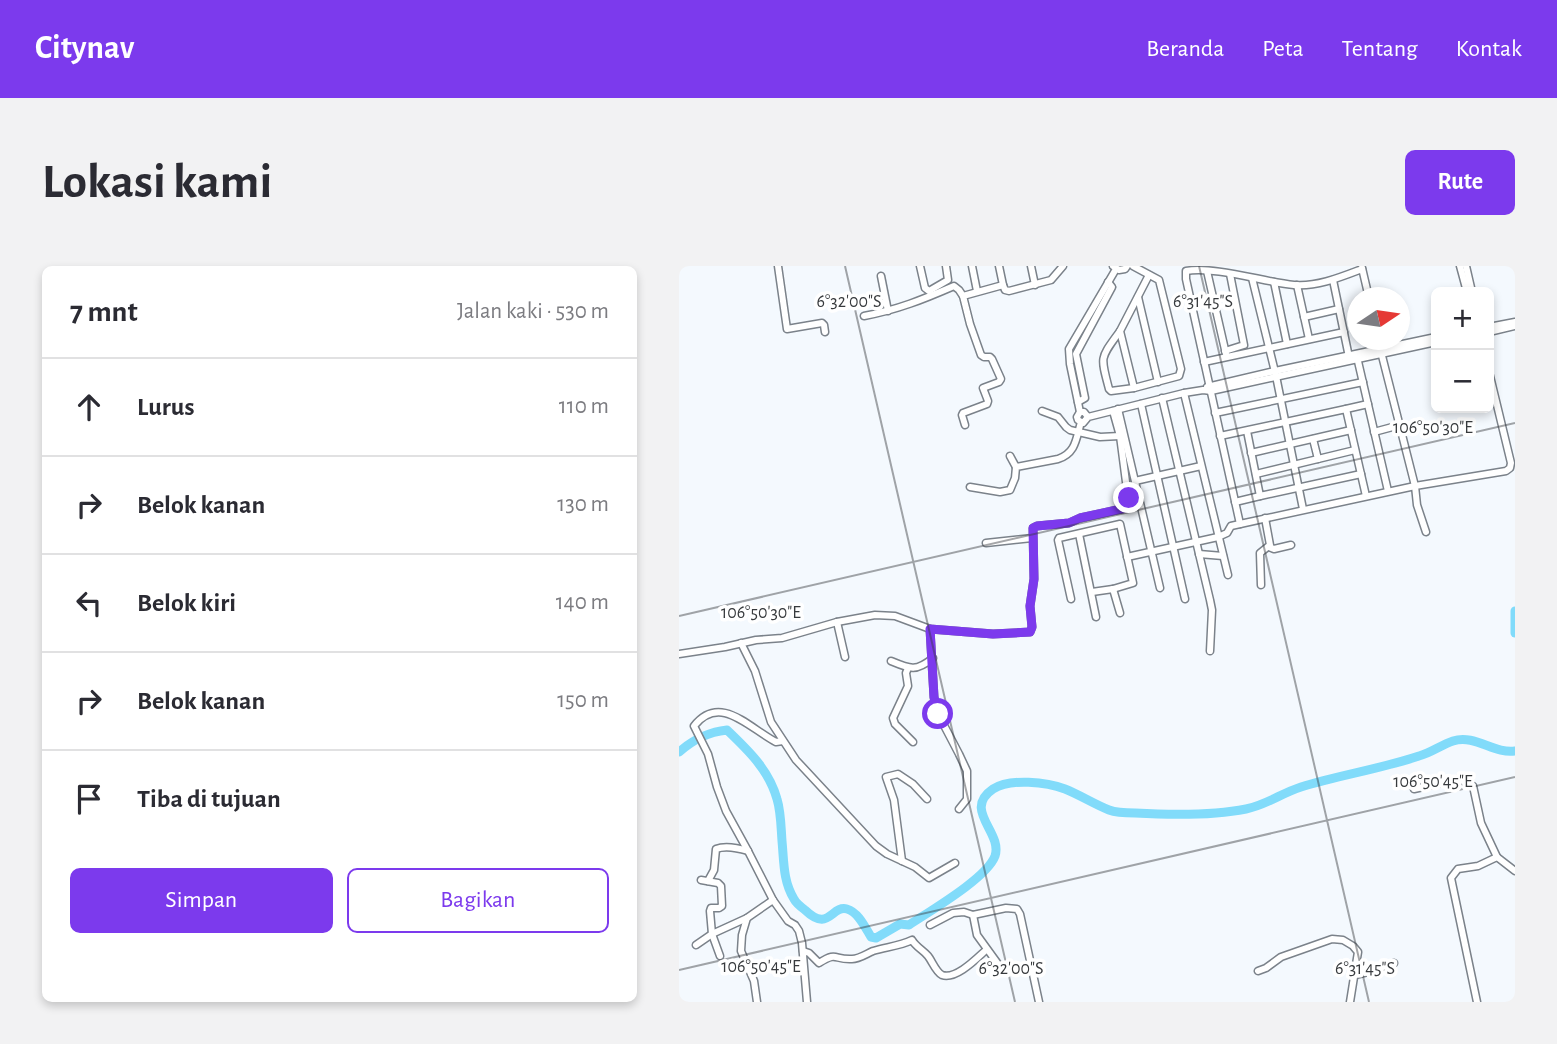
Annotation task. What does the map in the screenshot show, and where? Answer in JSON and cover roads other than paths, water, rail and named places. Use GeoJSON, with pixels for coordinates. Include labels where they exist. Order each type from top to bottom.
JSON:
{"type":"FeatureCollection","features":[{"type":"Feature","properties":{"kind":"street"},"geometry":{"type":"LineString","coordinates":[[778,266],[787,329],[822,323],[825,332]]}},
{"type":"Feature","properties":{"kind":"street"},"geometry":{"type":"LineString","coordinates":[[920,266],[925,288],[929,291],[949,280],[946,266]]}},
{"type":"Feature","properties":{"kind":"street"},"geometry":{"type":"LineString","coordinates":[[972,266],[978,291]]}},
{"type":"Feature","properties":{"kind":"street"},"geometry":{"type":"LineString","coordinates":[[999,266],[1003,285],[1005,290],[1009,291],[1053,279],[1063,266]]}},
{"type":"Feature","properties":{"kind":"street"},"geometry":{"type":"LineString","coordinates":[[1031,266],[1035,285]]}},
{"type":"Feature","properties":{"kind":"street"},"geometry":{"type":"LineString","coordinates":[[1081,422],[1077,417],[1080,412],[1074,363],[1069,349],[1097,308],[1114,268],[1122,270],[1127,266]]}},
{"type":"Feature","properties":{"kind":"street"},"geometry":{"type":"LineString","coordinates":[[1133,266],[1159,280],[1181,369],[1179,376],[1111,391],[1102,362],[1104,353],[1120,331],[1149,275]]}},
{"type":"Feature","properties":{"kind":"street"},"geometry":{"type":"LineString","coordinates":[[1460,266],[1466,287]]}},
{"type":"Feature","properties":{"kind":"street"},"geometry":{"type":"LineString","coordinates":[[1466,266],[1471,287]]}},
{"type":"Feature","properties":{"kind":"street"},"geometry":{"type":"LineString","coordinates":[[1240,524],[1207,389],[1186,271],[1207,271],[1297,285],[1333,280],[1362,268],[1366,287]]}},
{"type":"Feature","properties":{"kind":"street"},"geometry":{"type":"LineString","coordinates":[[1207,271],[1226,354]]}},
{"type":"Feature","properties":{"kind":"street"},"geometry":{"type":"LineString","coordinates":[[1204,362],[1244,345],[1230,274]]}},
{"type":"Feature","properties":{"kind":"street"},"geometry":{"type":"LineString","coordinates":[[881,276],[888,311]]}},
{"type":"Feature","properties":{"kind":"street"},"geometry":{"type":"LineString","coordinates":[[1252,278],[1304,509]]}},
{"type":"Feature","properties":{"kind":"street"},"geometry":{"type":"LineString","coordinates":[[1333,280],[1344,332],[1363,382],[1388,491]]}},
{"type":"Feature","properties":{"kind":"street"},"geometry":{"type":"LineString","coordinates":[[1274,282],[1287,344]]}},
{"type":"Feature","properties":{"kind":"street"},"geometry":{"type":"LineString","coordinates":[[963,296],[1003,285]]}},
{"type":"Feature","properties":{"kind":"street"},"geometry":{"type":"LineString","coordinates":[[1297,285],[1309,339]]}},
{"type":"Feature","properties":{"kind":"street"},"geometry":{"type":"LineString","coordinates":[[864,316],[918,302],[954,286],[959,289],[981,355],[990,356],[1001,379],[983,388],[987,404],[963,413],[965,425]]}},
{"type":"Feature","properties":{"kind":"street"},"geometry":{"type":"LineString","coordinates":[[1138,297],[1159,382]]}},
{"type":"Feature","properties":{"kind":"street"},"geometry":{"type":"LineString","coordinates":[[1304,317],[1339,309]]}},
{"type":"Feature","properties":{"kind":"street"},"geometry":{"type":"LineString","coordinates":[[1129,313],[1143,321]]}},
{"type":"Feature","properties":{"kind":"street"},"geometry":{"type":"LineString","coordinates":[[1494,328],[1515,324]]}},
{"type":"Feature","properties":{"kind":"street"},"geometry":{"type":"LineString","coordinates":[[1120,331],[1134,388]]}},
{"type":"Feature","properties":{"kind":"street"},"geometry":{"type":"LineString","coordinates":[[1226,354],[1344,332]]}},
{"type":"Feature","properties":{"kind":"street"},"geometry":{"type":"LineString","coordinates":[[1081,422],[1088,417],[1162,398],[1431,341]]}},
{"type":"Feature","properties":{"kind":"street"},"geometry":{"type":"LineString","coordinates":[[1381,351],[1426,533]]}},
{"type":"Feature","properties":{"kind":"street"},"geometry":{"type":"LineString","coordinates":[[1215,413],[1363,382]]}},
{"type":"Feature","properties":{"kind":"street"},"geometry":{"type":"LineString","coordinates":[[1184,393],[1228,575]]}},
{"type":"Feature","properties":{"kind":"street"},"geometry":{"type":"LineString","coordinates":[[1127,557],[1218,537],[1227,533],[1231,526],[1304,509],[1388,491],[1506,471],[1511,463],[1494,393]]}},
{"type":"Feature","properties":{"kind":"street"},"geometry":{"type":"LineString","coordinates":[[1162,398],[1212,610],[1210,651]]}},
{"type":"Feature","properties":{"kind":"street"},"geometry":{"type":"LineString","coordinates":[[1141,404],[1185,599]]}},
{"type":"Feature","properties":{"kind":"street"},"geometry":{"type":"LineString","coordinates":[[1220,436],[1368,404]]}},
{"type":"Feature","properties":{"kind":"street"},"geometry":{"type":"LineString","coordinates":[[1346,409],[1366,496]]}},
{"type":"Feature","properties":{"kind":"street"},"geometry":{"type":"LineString","coordinates":[[679,654],[782,638],[837,622],[881,615],[904,619],[930,629],[993,634],[1028,632],[1031,630],[1030,606],[1034,579],[1033,528],[1069,523],[1128,507],[1116,410]]}},
{"type":"Feature","properties":{"kind":"street"},"geometry":{"type":"LineString","coordinates":[[1116,410],[1160,588]]}},
{"type":"Feature","properties":{"kind":"street"},"geometry":{"type":"LineString","coordinates":[[1042,411],[1059,417],[1066,428],[1078,432],[1100,438],[1120,436]]}},
{"type":"Feature","properties":{"kind":"street"},"geometry":{"type":"LineString","coordinates":[[1080,412],[1088,417]]}},
{"type":"Feature","properties":{"kind":"street"},"geometry":{"type":"LineString","coordinates":[[1016,467],[1065,457],[1075,446],[1081,422]]}},
{"type":"Feature","properties":{"kind":"street"},"geometry":{"type":"LineString","coordinates":[[1374,432],[1400,425]]}},
{"type":"Feature","properties":{"kind":"street"},"geometry":{"type":"LineString","coordinates":[[1247,430],[1260,496]]}},
{"type":"Feature","properties":{"kind":"street"},"geometry":{"type":"LineString","coordinates":[[1251,453],[1351,430]]}},
{"type":"Feature","properties":{"kind":"street"},"geometry":{"type":"LineString","coordinates":[[1313,439],[1318,459]]}},
{"type":"Feature","properties":{"kind":"street"},"geometry":{"type":"LineString","coordinates":[[1256,474],[1355,450]]}},
{"type":"Feature","properties":{"kind":"street"},"geometry":{"type":"LineString","coordinates":[[970,487],[1005,492],[1010,490],[1016,467],[1010,456]]}},
{"type":"Feature","properties":{"kind":"street"},"geometry":{"type":"LineString","coordinates":[[1135,481],[1201,466]]}},
{"type":"Feature","properties":{"kind":"street"},"geometry":{"type":"LineString","coordinates":[[1235,502],[1361,474]]}},
{"type":"Feature","properties":{"kind":"street"},"geometry":{"type":"LineString","coordinates":[[1265,518],[1269,547]]}},
{"type":"Feature","properties":{"kind":"street"},"geometry":{"type":"LineString","coordinates":[[1070,599],[1059,538],[1119,521],[1133,583],[1092,592]]}},
{"type":"Feature","properties":{"kind":"street"},"geometry":{"type":"LineString","coordinates":[[1079,534],[1096,617]]}},
{"type":"Feature","properties":{"kind":"street"},"geometry":{"type":"LineString","coordinates":[[986,543],[1032,538]]}},
{"type":"Feature","properties":{"kind":"street"},"geometry":{"type":"LineString","coordinates":[[1262,585],[1262,550],[1291,545]]}},
{"type":"Feature","properties":{"kind":"street"},"geometry":{"type":"LineString","coordinates":[[1199,554],[1223,556]]}},
{"type":"Feature","properties":{"kind":"street"},"geometry":{"type":"LineString","coordinates":[[1114,589],[1120,613]]}},
{"type":"Feature","properties":{"kind":"street"},"geometry":{"type":"LineString","coordinates":[[837,622],[845,657]]}},
{"type":"Feature","properties":{"kind":"street"},"geometry":{"type":"LineString","coordinates":[[930,629],[936,710],[967,771],[967,797],[959,809]]}},
{"type":"Feature","properties":{"kind":"street"},"geometry":{"type":"LineString","coordinates":[[741,643],[755,671],[768,715],[783,741],[796,760],[863,833],[887,854],[915,867],[929,878],[955,863]]}},
{"type":"Feature","properties":{"kind":"street"},"geometry":{"type":"LineString","coordinates":[[891,661],[908,668],[921,667],[933,658]]}},
{"type":"Feature","properties":{"kind":"street"},"geometry":{"type":"LineString","coordinates":[[908,668],[907,688],[894,718],[895,724],[913,742]]}},
{"type":"Feature","properties":{"kind":"street"},"geometry":{"type":"LineString","coordinates":[[783,741],[776,742],[721,711],[702,717],[694,725],[726,811],[773,900],[788,921],[796,926],[801,937],[807,1002]]}},
{"type":"Feature","properties":{"kind":"street"},"geometry":{"type":"LineString","coordinates":[[902,861],[894,800],[886,777],[898,774],[913,784],[927,799]]}},
{"type":"Feature","properties":{"kind":"street"},"geometry":{"type":"LineString","coordinates":[[1414,789],[1459,779],[1473,786],[1481,823],[1497,857],[1515,871]]}},
{"type":"Feature","properties":{"kind":"street"},"geometry":{"type":"LineString","coordinates":[[720,956],[712,934],[710,909],[722,906],[722,888],[719,883],[705,881],[714,870],[716,849],[733,847],[748,851]]}},
{"type":"Feature","properties":{"kind":"street"},"geometry":{"type":"LineString","coordinates":[[1477,1002],[1451,878],[1458,869],[1478,866],[1497,857]]}},
{"type":"Feature","properties":{"kind":"street"},"geometry":{"type":"LineString","coordinates":[[696,945],[712,934],[747,918],[773,900]]}},
{"type":"Feature","properties":{"kind":"street"},"geometry":{"type":"LineString","coordinates":[[930,925],[953,913],[973,915],[1006,908],[1017,909],[1039,1002]]}},
{"type":"Feature","properties":{"kind":"street"},"geometry":{"type":"LineString","coordinates":[[973,915],[977,935],[998,964]]}},
{"type":"Feature","properties":{"kind":"street"},"geometry":{"type":"LineString","coordinates":[[747,918],[741,951],[754,981],[757,1002]]}},
{"type":"Feature","properties":{"kind":"street"},"geometry":{"type":"LineString","coordinates":[[1258,971],[1280,957],[1324,941],[1338,939],[1353,946],[1358,952],[1350,1002]]}},
{"type":"Feature","properties":{"kind":"street"},"geometry":{"type":"LineString","coordinates":[[803,951],[819,963],[832,956],[854,959],[912,940],[940,974],[944,975],[959,972],[986,950]]}},
{"type":"Feature","properties":{"kind":"street"},"geometry":{"type":"LineString","coordinates":[[1355,975],[1394,963]]}},
{"type":"Feature","properties":{"kind":"waterway"},"geometry":{"type":"LineString","coordinates":[[1515,611],[1515,633]]}},
{"type":"Feature","properties":{"kind":"waterway"},"geometry":{"type":"LineString","coordinates":[[679,752],[702,737],[727,730],[743,745],[757,761],[773,789],[780,815],[786,878],[795,900],[819,919],[847,909],[855,913],[871,937],[876,938],[900,924],[909,925],[957,894],[990,865],[996,847],[981,805],[993,789],[1009,783],[1049,784],[1112,811],[1205,814],[1253,807],[1301,787],[1404,761],[1453,741],[1469,740],[1500,750],[1515,751]]}}]}
